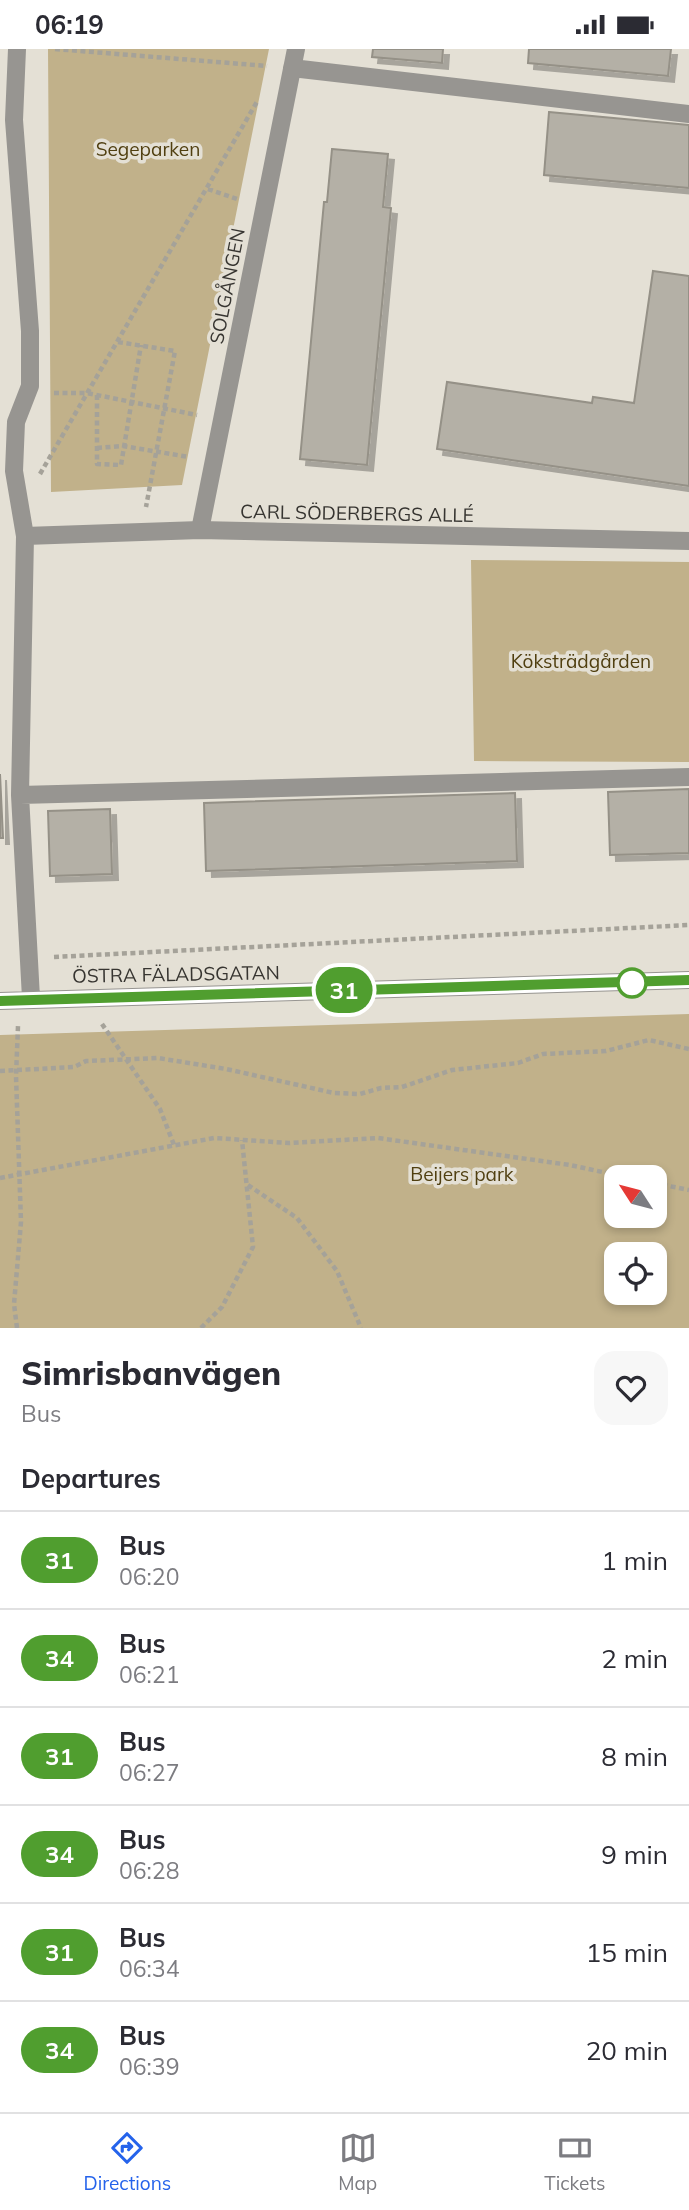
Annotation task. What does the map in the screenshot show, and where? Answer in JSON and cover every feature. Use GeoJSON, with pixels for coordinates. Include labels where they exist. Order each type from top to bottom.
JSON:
{"type":"FeatureCollection","features":[{"type":"Feature","properties":{"kind":"street"},"geometry":{"type":"LineString","coordinates":[[17,49],[14,120],[30,331],[27,392],[16,422],[14,471],[24,536],[20,795],[31,998]]}},
{"type":"Feature","properties":{"kind":"street","name":"SOLGÅNGEN"},"geometry":{"type":"LineString","coordinates":[[200,530],[296,49]]}},
{"type":"Feature","properties":{"kind":"street"},"geometry":{"type":"LineString","coordinates":[[292,68],[689,114]]}},
{"type":"Feature","properties":{"kind":"street","name":"CARL SÖDERBERGS ALLÉ"},"geometry":{"type":"LineString","coordinates":[[24,536],[200,530],[689,541]]}},
{"type":"Feature","properties":{"kind":"street"},"geometry":{"type":"LineString","coordinates":[[20,795],[689,777]]}},
{"type":"Feature","properties":{"kind":"street","name":"ÖSTRA FÄLADSGATAN"},"geometry":{"type":"LineString","coordinates":[[0,1001],[689,980]]}},
{"type":"Feature","properties":{"kind":"path"},"geometry":{"type":"LineString","coordinates":[[55,49],[292,68]]}},
{"type":"Feature","properties":{"kind":"path"},"geometry":{"type":"LineString","coordinates":[[20,507],[264,90]]}},
{"type":"Feature","properties":{"kind":"path"},"geometry":{"type":"LineString","coordinates":[[208,189],[264,207]]}},
{"type":"Feature","properties":{"kind":"path"},"geometry":{"type":"LineString","coordinates":[[118,342],[175,351],[147,504],[146,532]]}},
{"type":"Feature","properties":{"kind":"path"},"geometry":{"type":"LineString","coordinates":[[97,395],[97,464],[121,465],[141,345]]}},
{"type":"Feature","properties":{"kind":"path"},"geometry":{"type":"LineString","coordinates":[[27,392],[87,393],[222,419]]}},
{"type":"Feature","properties":{"kind":"path"},"geometry":{"type":"LineString","coordinates":[[97,448],[123,446],[214,462]]}},
{"type":"Feature","properties":{"kind":"path"},"geometry":{"type":"LineString","coordinates":[[27,959],[689,925]]}},
{"type":"Feature","properties":{"kind":"path"},"geometry":{"type":"LineString","coordinates":[[102,1023],[125,1061],[160,1109],[174,1145]]}},
{"type":"Feature","properties":{"kind":"path"},"geometry":{"type":"LineString","coordinates":[[17,1328],[14,1304],[21,1222],[18,1025]]}},
{"type":"Feature","properties":{"kind":"path"},"geometry":{"type":"LineString","coordinates":[[0,1071],[74,1067],[97,1060],[158,1058],[226,1069],[334,1093],[360,1094],[381,1088],[402,1087],[452,1070],[518,1063],[543,1054],[606,1051],[649,1041],[689,1049]]}},
{"type":"Feature","properties":{"kind":"path"},"geometry":{"type":"LineString","coordinates":[[0,1178],[214,1138],[289,1143],[379,1138],[570,1165],[604,1172]]}},
{"type":"Feature","properties":{"kind":"path"},"geometry":{"type":"LineString","coordinates":[[201,1328],[222,1307],[253,1247],[242,1140]]}},
{"type":"Feature","properties":{"kind":"path"},"geometry":{"type":"LineString","coordinates":[[248,1185],[297,1218],[337,1272],[361,1328]]}},
{"type":"Feature","properties":{"kind":"path"},"geometry":{"type":"LineString","coordinates":[[667,1186],[689,1190]]}},
{"type":"Feature","properties":{"kind":"green space","name":"Segeparken"},"geometry":{"type":"Polygon","coordinates":[[[48,49],[269,49],[182,485],[51,492],[48,49]]]}},
{"type":"Feature","properties":{"kind":"green space","name":"Köksträdgården"},"geometry":{"type":"Polygon","coordinates":[[[471,560],[689,562],[689,762],[474,761],[471,560]]]}},
{"type":"Feature","properties":{"kind":"green space","name":"Beijers park"},"geometry":{"type":"Polygon","coordinates":[[[689,1014],[689,1328],[0,1328],[0,1035],[689,1014]]]}},
{"type":"Feature","properties":{"kind":"building"},"geometry":{"type":"Polygon","coordinates":[[[373,49],[443,49],[442,63],[372,57],[373,49]]]}},
{"type":"Feature","properties":{"kind":"building"},"geometry":{"type":"Polygon","coordinates":[[[529,49],[671,49],[668,76],[528,63],[529,49]]]}},
{"type":"Feature","properties":{"kind":"building"},"geometry":{"type":"Polygon","coordinates":[[[549,112],[689,125],[689,188],[544,175],[549,112]]]}},
{"type":"Feature","properties":{"kind":"building"},"geometry":{"type":"Polygon","coordinates":[[[332,149],[388,154],[383,207],[391,208],[367,465],[300,459],[324,202],[327,202],[332,149]]]}},
{"type":"Feature","properties":{"kind":"building"},"geometry":{"type":"Polygon","coordinates":[[[653,271],[689,276],[689,486],[437,449],[447,382],[592,403],[593,397],[634,403],[653,271]]]}},
{"type":"Feature","properties":{"kind":"building"},"geometry":{"type":"Polygon","coordinates":[[[0,774],[3,838],[0,838],[0,774]]]}},
{"type":"Feature","properties":{"kind":"building"},"geometry":{"type":"Polygon","coordinates":[[[689,789],[689,853],[610,855],[608,792],[689,789]]]}},
{"type":"Feature","properties":{"kind":"building"},"geometry":{"type":"Polygon","coordinates":[[[515,793],[517,861],[206,871],[204,803],[515,793]]]}},
{"type":"Feature","properties":{"kind":"building"},"geometry":{"type":"Polygon","coordinates":[[[110,809],[112,874],[50,876],[48,811],[110,809]]]}},
{"type":"Feature","properties":{"kind":"bus line","name":"31"},"geometry":{"type":"LineString","coordinates":[[0,1001],[689,980]]}}]}
